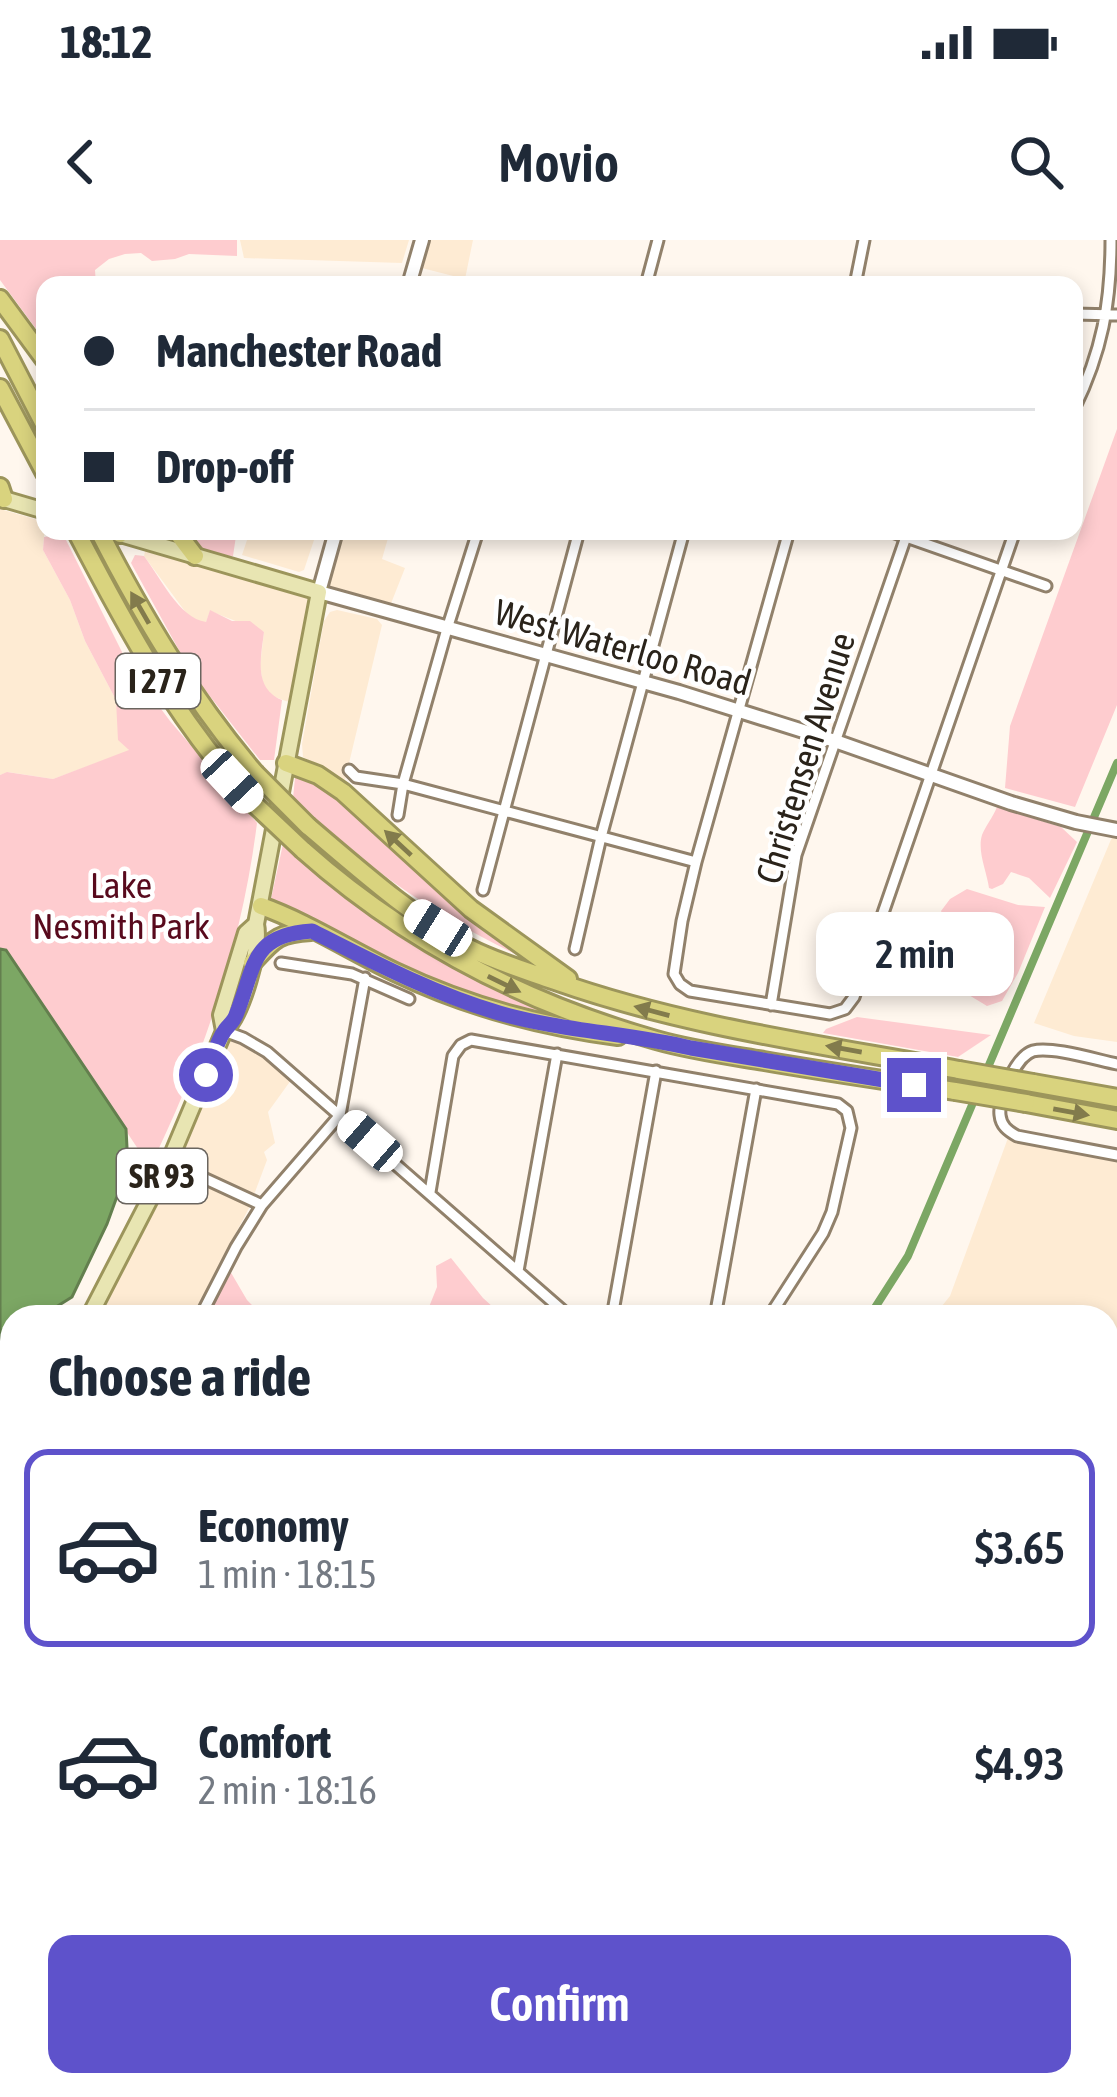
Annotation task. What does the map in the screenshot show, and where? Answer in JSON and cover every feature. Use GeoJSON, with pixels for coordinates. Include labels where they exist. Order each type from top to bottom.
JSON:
{"type":"FeatureCollection","features":[{"type":"Feature","properties":{"kind":"highway"},"geometry":{"type":"LineString","coordinates":[[0,299],[36,348]]}},
{"type":"Feature","properties":{"kind":"highway"},"geometry":{"type":"LineString","coordinates":[[0,339],[36,409]]}},
{"type":"Feature","properties":{"kind":"highway"},"geometry":{"type":"LineString","coordinates":[[0,388],[36,456]]}},
{"type":"Feature","properties":{"kind":"highway","name":"I 277"},"geometry":{"type":"LineString","coordinates":[[80,540],[154,676],[189,728],[250,800],[366,903],[469,967],[567,1011],[656,1040],[1117,1120]]}},
{"type":"Feature","properties":{"kind":"highway","name":"I 277"},"geometry":{"type":"LineString","coordinates":[[104,540],[163,647],[255,773],[308,826],[403,906],[472,950],[589,993],[686,1019],[1117,1098]]}},
{"type":"Feature","properties":{"kind":"highway"},"geometry":{"type":"LineString","coordinates":[[182,540],[194,556]]}},
{"type":"Feature","properties":{"kind":"highway"},"geometry":{"type":"LineString","coordinates":[[286,763],[319,775],[344,792],[485,920],[589,993]]}},
{"type":"Feature","properties":{"kind":"highway"},"geometry":{"type":"LineString","coordinates":[[258,915],[312,931],[442,993],[498,1012],[576,1030],[656,1040]]}},
{"type":"Feature","properties":{"kind":"highway"},"geometry":{"type":"LineString","coordinates":[[252,963],[275,938],[312,931]]}},
{"type":"Feature","properties":{"kind":"main road"},"geometry":{"type":"LineString","coordinates":[[412,276],[422,240]]}},
{"type":"Feature","properties":{"kind":"main road"},"geometry":{"type":"LineString","coordinates":[[1,494],[36,508]]}},
{"type":"Feature","properties":{"kind":"main road","name":"West Waterloo Road"},"geometry":{"type":"LineString","coordinates":[[143,540],[740,711],[1076,822],[1111,829]]}},
{"type":"Feature","properties":{"kind":"main road","name":"SR 93"},"geometry":{"type":"LineString","coordinates":[[95,1305],[169,1162],[224,1031],[234,1022],[259,937],[258,915],[286,763],[333,540]]}},
{"type":"Feature","properties":{"kind":"main road","name":"SR 93"},"geometry":{"type":"LineString","coordinates":[[224,1031],[221,1015],[246,933],[258,915]]}},
{"type":"Feature","properties":{"kind":"street"},"geometry":{"type":"LineString","coordinates":[[648,276],[658,240]]}},
{"type":"Feature","properties":{"kind":"street"},"geometry":{"type":"LineString","coordinates":[[857,276],[864,240]]}},
{"type":"Feature","properties":{"kind":"street"},"geometry":{"type":"LineString","coordinates":[[1083,388],[1112,315],[1111,240]]}},
{"type":"Feature","properties":{"kind":"street"},"geometry":{"type":"LineString","coordinates":[[398,815],[475,540]]}},
{"type":"Feature","properties":{"kind":"street"},"geometry":{"type":"LineString","coordinates":[[483,890],[577,540]]}},
{"type":"Feature","properties":{"kind":"street"},"geometry":{"type":"LineString","coordinates":[[575,950],[682,540]]}},
{"type":"Feature","properties":{"kind":"street"},"geometry":{"type":"LineString","coordinates":[[787,540],[696,862],[674,974],[686,989],[830,1015],[844,1009],[856,992],[1012,540]]}},
{"type":"Feature","properties":{"kind":"street","name":"Christensen Avenue"},"geometry":{"type":"LineString","coordinates":[[771,1005],[796,855],[905,540]]}},
{"type":"Feature","properties":{"kind":"street"},"geometry":{"type":"LineString","coordinates":[[923,540],[1046,586]]}},
{"type":"Feature","properties":{"kind":"street"},"geometry":{"type":"LineString","coordinates":[[349,770],[356,777],[404,784],[696,862]]}},
{"type":"Feature","properties":{"kind":"street"},"geometry":{"type":"LineString","coordinates":[[281,963],[365,978],[409,999]]}},
{"type":"Feature","properties":{"kind":"street"},"geometry":{"type":"LineString","coordinates":[[206,1305],[262,1205],[340,1115],[365,978]]}},
{"type":"Feature","properties":{"kind":"street"},"geometry":{"type":"LineString","coordinates":[[224,1031],[267,1052],[556,1305]]}},
{"type":"Feature","properties":{"kind":"street"},"geometry":{"type":"LineString","coordinates":[[430,1192],[453,1056],[465,1042],[476,1040],[831,1102],[844,1107],[851,1123],[832,1213],[777,1305]]}},
{"type":"Feature","properties":{"kind":"street"},"geometry":{"type":"LineString","coordinates":[[1117,1064],[1044,1050],[1028,1053],[1015,1068],[1000,1111],[1004,1126],[1017,1136],[1117,1155]]}},
{"type":"Feature","properties":{"kind":"street"},"geometry":{"type":"LineString","coordinates":[[518,1271],[557,1054]]}},
{"type":"Feature","properties":{"kind":"street"},"geometry":{"type":"LineString","coordinates":[[613,1305],[656,1072]]}},
{"type":"Feature","properties":{"kind":"street"},"geometry":{"type":"LineString","coordinates":[[717,1305],[756,1088]]}},
{"type":"Feature","properties":{"kind":"street"},"geometry":{"type":"LineString","coordinates":[[169,1162],[262,1205]]}},
{"type":"Feature","properties":{"kind":"shaded area"},"geometry":{"type":"Polygon","coordinates":[[[240,240],[409,240],[402,263],[244,258],[240,240]]]}},
{"type":"Feature","properties":{"kind":"shaded area"},"geometry":{"type":"Polygon","coordinates":[[[422,240],[473,240],[466,276],[414,266],[422,240]]]}},
{"type":"Feature","properties":{"kind":"shaded area"},"geometry":{"type":"Polygon","coordinates":[[[0,509],[36,519],[36,540],[44,540],[43,550],[116,700],[129,751],[53,779],[0,775],[0,509]]]}},
{"type":"Feature","properties":{"kind":"shaded area"},"geometry":{"type":"Polygon","coordinates":[[[247,540],[314,540],[304,570],[299,572],[242,555],[247,540]]]}},
{"type":"Feature","properties":{"kind":"shaded area"},"geometry":{"type":"Polygon","coordinates":[[[333,540],[387,540],[382,559],[405,568],[388,611],[319,593],[297,705],[269,695],[263,684],[264,632],[210,611],[206,622],[187,614],[144,556],[147,542],[318,592],[333,540]]]}},
{"type":"Feature","properties":{"kind":"shaded area"},"geometry":{"type":"Polygon","coordinates":[[[337,610],[377,619],[382,625],[345,780],[303,757],[302,744],[324,621],[337,610]]]}},
{"type":"Feature","properties":{"kind":"shaded area"},"geometry":{"type":"Polygon","coordinates":[[[1115,830],[1117,1042],[1074,1036],[1034,1023],[1115,830]]]}},
{"type":"Feature","properties":{"kind":"shaded area"},"geometry":{"type":"Polygon","coordinates":[[[0,949],[6,950],[126,1129],[128,1166],[72,1297],[59,1305],[0,1305],[0,949]]]}},
{"type":"Feature","properties":{"kind":"shaded area"},"geometry":{"type":"Polygon","coordinates":[[[224,1031],[243,1038],[294,1076],[268,1112],[275,1143],[264,1152],[267,1160],[249,1208],[198,1305],[95,1305],[224,1031]]]}},
{"type":"Feature","properties":{"kind":"shaded area"},"geometry":{"type":"Polygon","coordinates":[[[1012,1127],[1027,1134],[1117,1150],[1117,1305],[943,1305],[1012,1127]]]}},
{"type":"Feature","properties":{"kind":"green space"},"geometry":{"type":"Polygon","coordinates":[[[0,240],[237,240],[237,256],[189,254],[152,261],[141,253],[125,254],[109,259],[95,270],[95,276],[36,276],[36,329],[0,280],[0,240]]]}},
{"type":"Feature","properties":{"kind":"green space"},"geometry":{"type":"Polygon","coordinates":[[[1117,429],[1117,705],[1075,807],[1005,788],[1010,726],[1077,540],[1083,540],[1083,523],[1117,429]]]}},
{"type":"Feature","properties":{"kind":"green space","name":"Lake Nesmith Park"},"geometry":{"type":"Polygon","coordinates":[[[44,540],[66,540],[129,666],[257,823],[218,1000],[150,1167],[6,950],[0,949],[0,775],[53,779],[129,750],[118,740],[116,700],[43,550],[44,540]]]}},
{"type":"Feature","properties":{"kind":"green space"},"geometry":{"type":"Polygon","coordinates":[[[192,540],[235,540],[233,556],[192,540]]]}},
{"type":"Feature","properties":{"kind":"green space"},"geometry":{"type":"Polygon","coordinates":[[[135,555],[144,556],[179,605],[196,619],[206,622],[210,610],[232,621],[250,621],[264,632],[263,680],[282,700],[274,760],[260,760],[191,672],[131,563],[135,555]]]}},
{"type":"Feature","properties":{"kind":"green space"},"geometry":{"type":"Polygon","coordinates":[[[299,774],[342,798],[528,960],[433,909],[346,846],[293,798],[299,774]]]}},
{"type":"Feature","properties":{"kind":"green space"},"geometry":{"type":"Polygon","coordinates":[[[997,807],[1061,827],[1077,842],[1050,898],[1029,878],[1011,872],[1003,884],[989,888],[981,841],[997,807]]]}},
{"type":"Feature","properties":{"kind":"green space"},"geometry":{"type":"Polygon","coordinates":[[[283,844],[350,901],[423,950],[583,1023],[501,1008],[442,988],[280,911],[271,899],[283,844]]]}},
{"type":"Feature","properties":{"kind":"green space"},"geometry":{"type":"Polygon","coordinates":[[[967,889],[1018,905],[1045,907],[1002,1001],[987,1006],[944,980],[958,946],[941,911],[967,889]]]}},
{"type":"Feature","properties":{"kind":"green space"},"geometry":{"type":"Polygon","coordinates":[[[857,1017],[991,1035],[958,1057],[823,1033],[857,1017]]]}},
{"type":"Feature","properties":{"kind":"green space"},"geometry":{"type":"Polygon","coordinates":[[[451,1258],[491,1305],[430,1305],[437,1287],[436,1266],[451,1258]]]}},
{"type":"Feature","properties":{"kind":"green space"},"geometry":{"type":"Polygon","coordinates":[[[230,1271],[252,1305],[212,1305],[230,1271]]]}},
{"type":"Feature","properties":{"kind":"waterway"},"geometry":{"type":"LineString","coordinates":[[877,1305],[908,1256],[1117,763]]}},
{"type":"Feature","properties":{"kind":"route"},"geometry":{"type":"LineString","coordinates":[[206,1075],[224,1031],[234,1022],[252,963],[275,938],[312,931],[442,993],[498,1012],[576,1030],[914,1085]]}}]}
